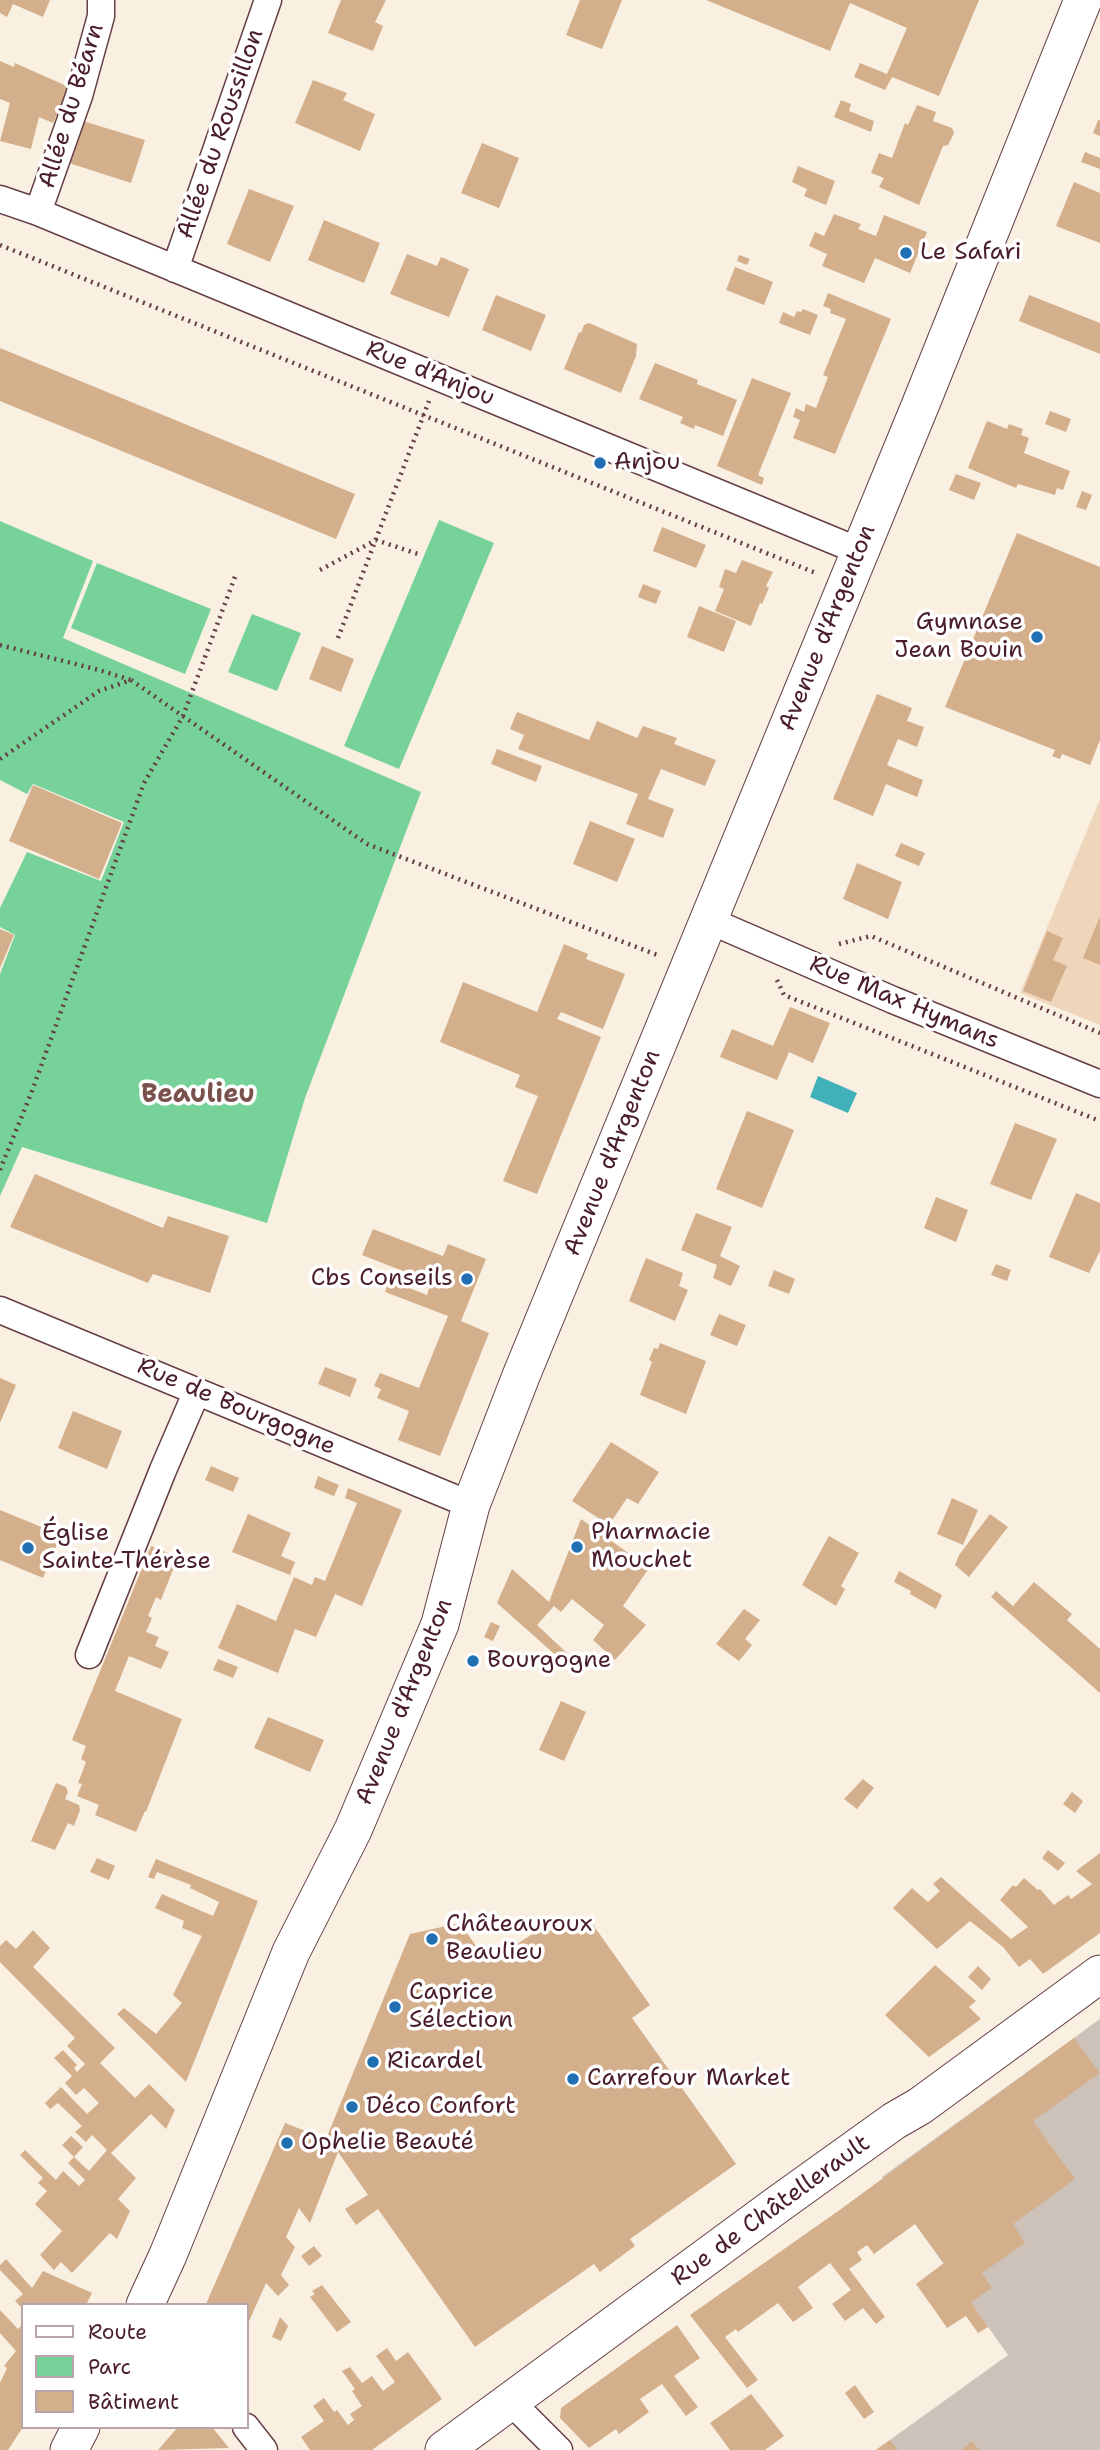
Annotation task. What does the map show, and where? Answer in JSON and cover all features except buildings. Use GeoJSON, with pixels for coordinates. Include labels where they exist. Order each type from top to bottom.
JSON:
{"type":"FeatureCollection","features":[{"type":"Feature","properties":{"kind":"main road","name":"Avenue d'Argenton"},"geometry":{"type":"LineString","coordinates":[[146,2303],[291,1952],[353,1830],[440,1625],[471,1505],[526,1363],[690,968],[1083,0]]}},
{"type":"Feature","properties":{"kind":"main road","name":"Rue de Châtellerault"},"geometry":{"type":"LineString","coordinates":[[444,2450],[777,2205],[894,2121],[920,2106],[1100,1974]]}},
{"type":"Feature","properties":{"kind":"main road"},"geometry":{"type":"LineString","coordinates":[[69,2450],[80,2429]]}},
{"type":"Feature","properties":{"kind":"street","name":"Allée du Béarn"},"geometry":{"type":"LineString","coordinates":[[38,212],[79,96],[100,16],[101,0]]}},
{"type":"Feature","properties":{"kind":"street","name":"Allée du Roussillon"},"geometry":{"type":"LineString","coordinates":[[175,269],[268,0]]}},
{"type":"Feature","properties":{"kind":"street","name":"Rue d'Anjou"},"geometry":{"type":"LineString","coordinates":[[0,199],[38,212],[859,551]]}},
{"type":"Feature","properties":{"kind":"street","name":"Rue Max Hymans"},"geometry":{"type":"LineString","coordinates":[[709,920],[893,1000],[1100,1084]]}},
{"type":"Feature","properties":{"kind":"street","name":"Rue de Bourgogne"},"geometry":{"type":"LineString","coordinates":[[0,1310],[471,1505]]}},
{"type":"Feature","properties":{"kind":"street"},"geometry":{"type":"LineString","coordinates":[[89,1655],[197,1391]]}},
{"type":"Feature","properties":{"kind":"street"},"geometry":{"type":"LineString","coordinates":[[512,2400],[559,2450]]}},
{"type":"Feature","properties":{"kind":"street"},"geometry":{"type":"LineString","coordinates":[[248,2429],[264,2450]]}},
{"type":"Feature","properties":{"kind":"path"},"geometry":{"type":"LineString","coordinates":[[0,245],[846,585]]}},
{"type":"Feature","properties":{"kind":"path"},"geometry":{"type":"LineString","coordinates":[[338,638],[438,378]]}},
{"type":"Feature","properties":{"kind":"path"},"geometry":{"type":"LineString","coordinates":[[320,570],[376,540],[418,554]]}},
{"type":"Feature","properties":{"kind":"path"},"geometry":{"type":"LineString","coordinates":[[0,1170],[32,1091],[144,783],[183,716],[236,574]]}},
{"type":"Feature","properties":{"kind":"path"},"geometry":{"type":"LineString","coordinates":[[0,645],[131,680],[367,844],[690,968]]}},
{"type":"Feature","properties":{"kind":"path"},"geometry":{"type":"LineString","coordinates":[[0,759],[99,691],[131,680]]}},
{"type":"Feature","properties":{"kind":"path"},"geometry":{"type":"LineString","coordinates":[[836,945],[870,936],[1100,1034]]}},
{"type":"Feature","properties":{"kind":"path"},"geometry":{"type":"LineString","coordinates":[[760,942],[784,995],[1100,1121]]}},
{"type":"Feature","properties":{"kind":"shaded area"},"geometry":{"type":"Polygon","coordinates":[[[1100,799],[1100,1025],[1020,993],[1100,799]]]}},
{"type":"Feature","properties":{"kind":"shaded area"},"geometry":{"type":"Polygon","coordinates":[[[1100,2019],[1100,2450],[876,2450],[1008,2355],[882,2177],[1100,2019]]]}},
{"type":"Feature","properties":{"kind":"green space"},"geometry":{"type":"Polygon","coordinates":[[[439,520],[494,543],[399,769],[344,746],[439,520]]]}},
{"type":"Feature","properties":{"kind":"green space"},"geometry":{"type":"Polygon","coordinates":[[[0,521],[93,561],[63,638],[421,792],[305,1098],[267,1223],[22,1147],[0,1196],[0,974],[15,935],[0,927],[0,908],[27,852],[101,881],[124,822],[33,784],[27,794],[0,780],[0,521]]]}},
{"type":"Feature","properties":{"kind":"green space"},"geometry":{"type":"Polygon","coordinates":[[[97,563],[211,609],[185,674],[71,628],[97,563]]]}},
{"type":"Feature","properties":{"kind":"green space"},"geometry":{"type":"Polygon","coordinates":[[[252,614],[301,633],[277,691],[228,672],[252,614]]]}},
{"type":"Feature","properties":{"kind":"water"},"geometry":{"type":"Polygon","coordinates":[[[818,1076],[857,1093],[848,1113],[810,1097],[818,1076]]]}},
{"type":"Feature","properties":{"kind":"place","name":"Le Safari"},"geometry":{"type":"Point","coordinates":[906,253]}},
{"type":"Feature","properties":{"kind":"place","name":"Anjou"},"geometry":{"type":"Point","coordinates":[600,463]}},
{"type":"Feature","properties":{"kind":"place","name":"Gymnase Jean Bouin"},"geometry":{"type":"Point","coordinates":[1037,637]}},
{"type":"Feature","properties":{"kind":"place","name":"Cbs Conseils"},"geometry":{"type":"Point","coordinates":[467,1279]}},
{"type":"Feature","properties":{"kind":"place","name":"Pharmacie Mouchet"},"geometry":{"type":"Point","coordinates":[577,1547]}},
{"type":"Feature","properties":{"kind":"place","name":"Église Sainte-Thérèse"},"geometry":{"type":"Point","coordinates":[28,1548]}},
{"type":"Feature","properties":{"kind":"place","name":"Bourgogne"},"geometry":{"type":"Point","coordinates":[473,1661]}},
{"type":"Feature","properties":{"kind":"place","name":"Châteauroux Beaulieu"},"geometry":{"type":"Point","coordinates":[432,1939]}},
{"type":"Feature","properties":{"kind":"place","name":"Caprice Sélection"},"geometry":{"type":"Point","coordinates":[395,2007]}},
{"type":"Feature","properties":{"kind":"place","name":"Ricardel"},"geometry":{"type":"Point","coordinates":[373,2062]}},
{"type":"Feature","properties":{"kind":"place","name":"Carrefour Market"},"geometry":{"type":"Point","coordinates":[573,2079]}},
{"type":"Feature","properties":{"kind":"place","name":"Déco Confort"},"geometry":{"type":"Point","coordinates":[352,2107]}},
{"type":"Feature","properties":{"kind":"place","name":"Ophelie Beauté"},"geometry":{"type":"Point","coordinates":[287,2143]}},
{"type":"Feature","properties":{"kind":"district","name":"Beaulieu"},"geometry":{"type":"Point","coordinates":[198,1095]}}]}
